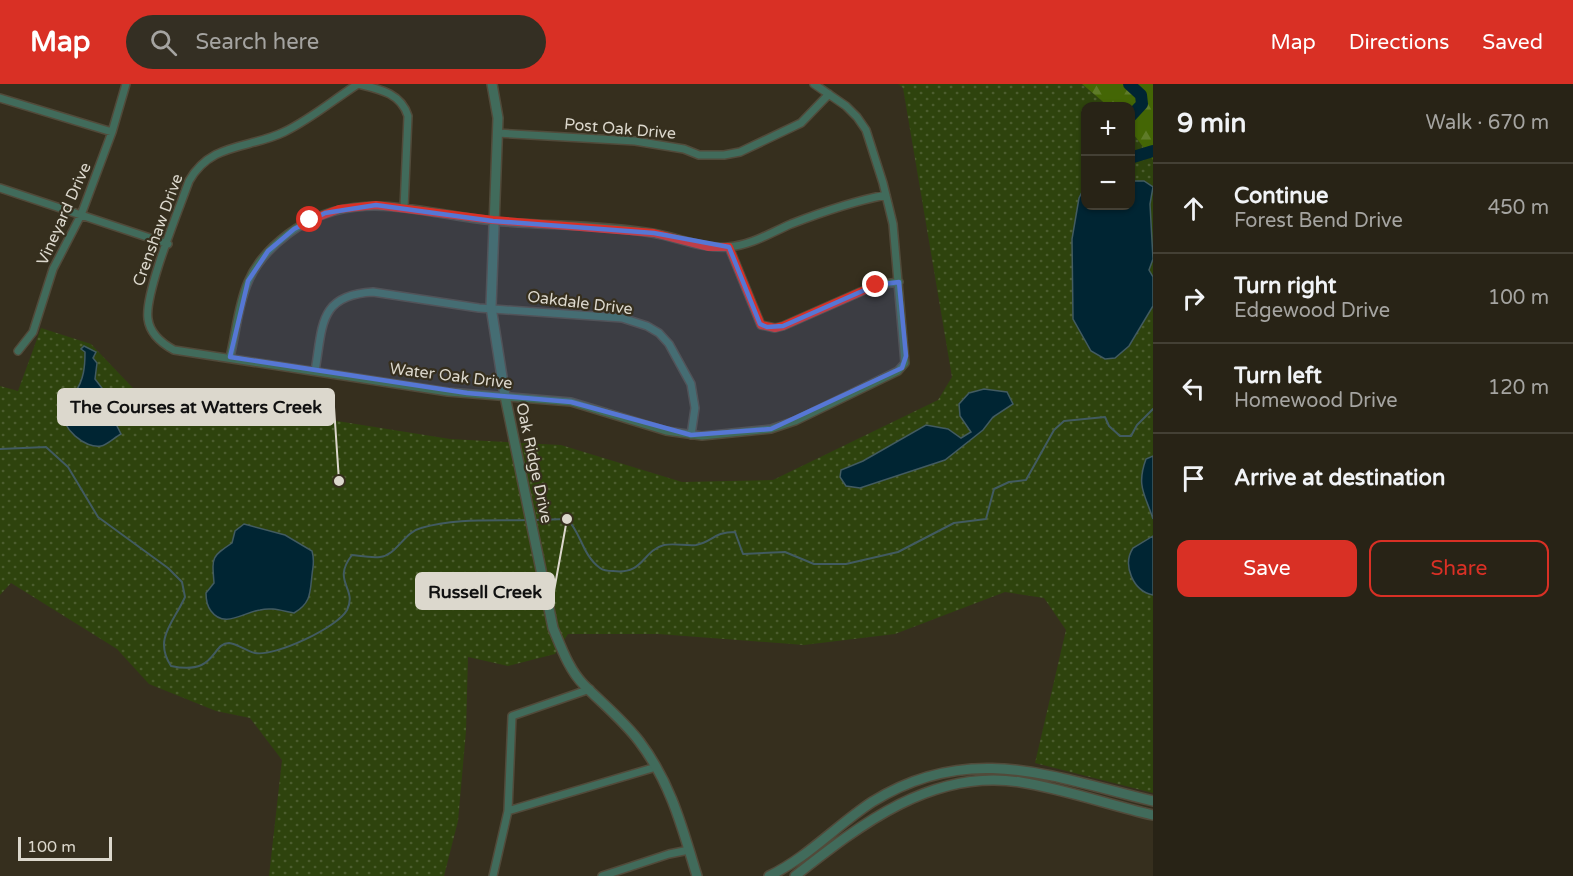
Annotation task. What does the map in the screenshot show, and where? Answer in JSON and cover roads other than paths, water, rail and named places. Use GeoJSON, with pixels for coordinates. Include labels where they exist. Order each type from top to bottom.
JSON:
{"type":"FeatureCollection","features":[{"type":"Feature","properties":{"kind":"street","name":"Vineyard Drive"},"geometry":{"type":"LineString","coordinates":[[18,351],[33,332],[53,269],[81,215],[112,132],[126,84]]}},
{"type":"Feature","properties":{"kind":"street"},"geometry":{"type":"LineString","coordinates":[[358,84],[379,88],[402,102],[408,116],[404,208]]}},
{"type":"Feature","properties":{"kind":"street","name":"Crenshaw Drive"},"geometry":{"type":"LineString","coordinates":[[148,298],[189,180],[204,161],[222,150],[258,142],[309,119],[358,84]]}},
{"type":"Feature","properties":{"kind":"street","name":"Oak Ridge Drive"},"geometry":{"type":"LineString","coordinates":[[492,84],[498,118],[491,307],[505,396],[553,628],[563,653],[583,684],[624,723],[656,767],[673,798],[697,876]]}},
{"type":"Feature","properties":{"kind":"street"},"geometry":{"type":"LineString","coordinates":[[729,247],[761,325],[767,327],[783,326],[876,285],[899,282],[886,195],[866,130],[846,106],[814,84]]}},
{"type":"Feature","properties":{"kind":"street","name":"Post Oak Drive"},"geometry":{"type":"LineString","coordinates":[[497,133],[635,141],[684,149],[699,155],[724,155],[740,152],[801,123],[829,94]]}},
{"type":"Feature","properties":{"kind":"street"},"geometry":{"type":"LineString","coordinates":[[0,98],[112,132]]}},
{"type":"Feature","properties":{"kind":"street"},"geometry":{"type":"LineString","coordinates":[[0,188],[168,244]]}},
{"type":"Feature","properties":{"kind":"street"},"geometry":{"type":"LineString","coordinates":[[230,357],[248,281],[268,251],[281,239],[310,220],[339,209],[376,205],[493,220],[630,230],[654,233],[708,247],[729,247],[758,241],[789,225],[864,199],[886,195]]}},
{"type":"Feature","properties":{"kind":"street","name":"Water Oak Drive"},"geometry":{"type":"LineString","coordinates":[[148,298],[150,329],[163,344],[174,350],[448,392],[572,402],[666,431],[691,435],[749,432],[795,421],[898,371],[905,363],[906,356],[899,282]]}},
{"type":"Feature","properties":{"kind":"street","name":"Oakdale Drive"},"geometry":{"type":"LineString","coordinates":[[315,371],[328,311],[346,296],[374,292],[479,308],[491,307],[622,318],[659,333],[676,354],[691,384],[695,408],[691,435]]}},
{"type":"Feature","properties":{"kind":"street"},"geometry":{"type":"LineString","coordinates":[[493,876],[508,811],[512,716],[590,689]]}},
{"type":"Feature","properties":{"kind":"street"},"geometry":{"type":"LineString","coordinates":[[508,811],[656,767]]}},
{"type":"Feature","properties":{"kind":"street"},"geometry":{"type":"LineString","coordinates":[[988,767],[988,779]]}},
{"type":"Feature","properties":{"kind":"street"},"geometry":{"type":"LineString","coordinates":[[769,876],[872,803],[902,787],[951,770],[988,767],[1029,771],[1153,801]]}},
{"type":"Feature","properties":{"kind":"street"},"geometry":{"type":"LineString","coordinates":[[938,774],[940,787]]}},
{"type":"Feature","properties":{"kind":"street"},"geometry":{"type":"LineString","coordinates":[[795,876],[894,806],[940,787],[988,779],[1021,782],[1153,815]]}},
{"type":"Feature","properties":{"kind":"street"},"geometry":{"type":"LineString","coordinates":[[1117,805],[1120,794]]}},
{"type":"Feature","properties":{"kind":"street"},"geometry":{"type":"LineString","coordinates":[[602,876],[669,854],[689,850]]}},
{"type":"Feature","properties":{"kind":"water"},"geometry":{"type":"Polygon","coordinates":[[[1135,181],[1144,181],[1153,187],[1150,204],[1153,259],[1149,270],[1153,277],[1153,306],[1129,346],[1115,358],[1105,359],[1091,351],[1073,319],[1072,239],[1081,194],[1081,210],[1135,210],[1135,181]]]}},
{"type":"Feature","properties":{"kind":"water"},"geometry":{"type":"Polygon","coordinates":[[[84,346],[96,352],[93,358],[97,363],[95,379],[115,405],[117,426],[121,434],[101,446],[81,441],[70,431],[63,418],[65,406],[82,378],[85,352],[81,349],[84,346]]]}},
{"type":"Feature","properties":{"kind":"water"},"geometry":{"type":"Polygon","coordinates":[[[984,389],[1007,392],[1013,404],[993,417],[983,430],[945,460],[860,488],[846,486],[840,477],[841,470],[863,461],[926,425],[948,429],[961,438],[971,432],[960,416],[959,404],[969,393],[984,389]]]}},
{"type":"Feature","properties":{"kind":"water"},"geometry":{"type":"Polygon","coordinates":[[[1153,456],[1153,519],[1145,496],[1142,476],[1146,459],[1153,456]]]}},
{"type":"Feature","properties":{"kind":"water"},"geometry":{"type":"Polygon","coordinates":[[[244,524],[285,535],[312,551],[314,563],[309,597],[304,605],[294,613],[264,609],[234,618],[222,619],[210,609],[206,593],[214,583],[214,559],[220,551],[232,543],[235,531],[244,524]]]}},
{"type":"Feature","properties":{"kind":"water"},"geometry":{"type":"Polygon","coordinates":[[[1153,536],[1153,595],[1146,593],[1135,583],[1129,569],[1129,562],[1133,548],[1153,536]]]}},
{"type":"Feature","properties":{"kind":"waterway"},"geometry":{"type":"LineString","coordinates":[[1129,84],[1141,95],[1142,104],[1135,112]]}},
{"type":"Feature","properties":{"kind":"waterway"},"geometry":{"type":"LineString","coordinates":[[1135,156],[1153,151]]}},
{"type":"Feature","properties":{"kind":"waterway"},"geometry":{"type":"LineString","coordinates":[[534,520],[567,519],[576,530],[589,557],[606,571],[631,569],[651,552],[664,545],[696,545],[728,532],[735,532],[743,554],[785,552],[814,564],[846,564],[898,552],[954,523],[986,519],[994,489],[1009,482],[1026,480],[1054,430],[1064,421],[1105,417],[1109,426],[1120,436],[1131,436],[1137,425],[1153,409]]}},
{"type":"Feature","properties":{"kind":"waterway"},"geometry":{"type":"LineString","coordinates":[[0,449],[46,447],[68,467],[98,517],[168,568],[182,582],[185,597],[165,639],[164,647],[171,666],[197,667],[205,663],[223,644],[229,643],[248,651],[264,653],[291,646],[319,632],[347,610],[350,602],[344,572],[352,555],[373,557],[386,555],[415,530],[434,525],[474,521],[528,520]]}},
{"type":"Feature","properties":{"kind":"place","name":"The Courses at Watters Creek"},"geometry":{"type":"Point","coordinates":[339,481]}},
{"type":"Feature","properties":{"kind":"place","name":"Russell Creek"},"geometry":{"type":"Point","coordinates":[567,519]}}]}
